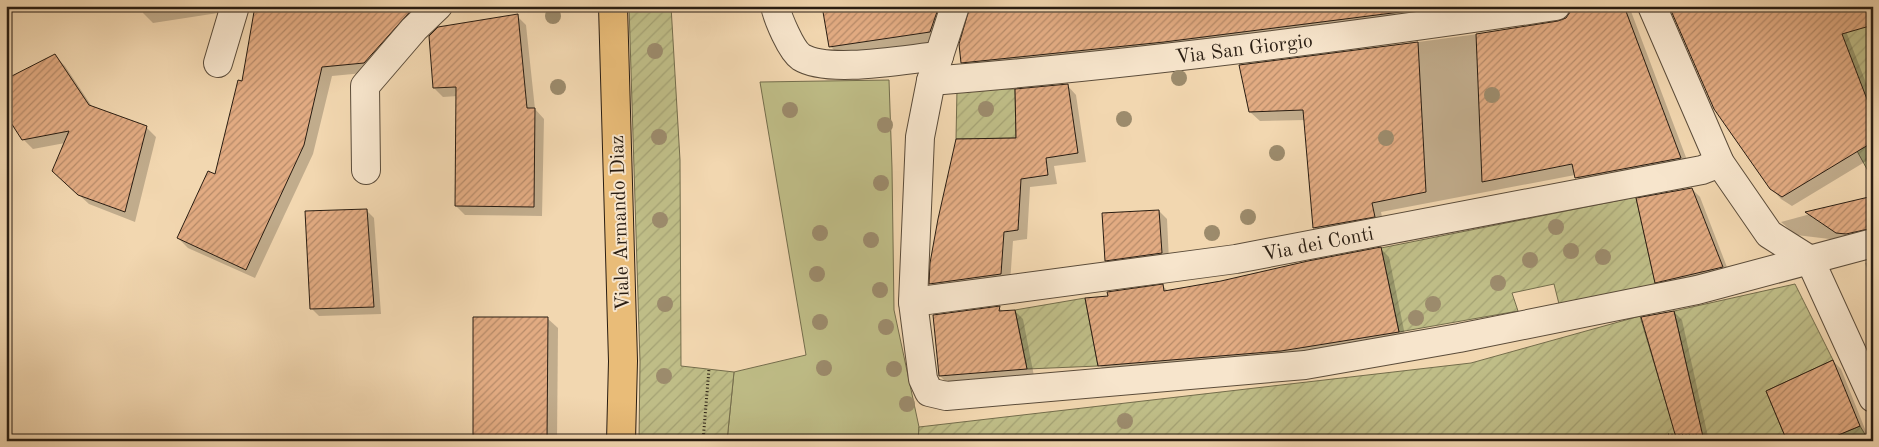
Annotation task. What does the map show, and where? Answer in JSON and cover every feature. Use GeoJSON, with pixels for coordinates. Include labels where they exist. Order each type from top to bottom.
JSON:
{"type":"FeatureCollection","features":[{"type":"Feature","properties":{"kind":"main road","name":"Viale Armando Diaz"},"geometry":{"type":"LineString","coordinates":[[613,6],[623,362],[621,441]]}},
{"type":"Feature","properties":{"kind":"street"},"geometry":{"type":"LineString","coordinates":[[218,63],[235,6]]}},
{"type":"Feature","properties":{"kind":"street"},"geometry":{"type":"LineString","coordinates":[[366,170],[365,86],[414,29],[438,6]]}},
{"type":"Feature","properties":{"kind":"street","name":"Via San Giorgio"},"geometry":{"type":"LineString","coordinates":[[775,6],[779,23],[800,56],[814,62],[839,66],[1060,70],[1418,27],[1556,6]]}},
{"type":"Feature","properties":{"kind":"street"},"geometry":{"type":"LineString","coordinates":[[955,6],[935,68],[920,137],[912,302],[923,380],[929,392],[946,396],[1305,366],[1460,338],[1697,290],[1873,243]]}},
{"type":"Feature","properties":{"kind":"street"},"geometry":{"type":"LineString","coordinates":[[1652,6],[1720,162],[1769,234],[1810,260],[1873,398]]}},
{"type":"Feature","properties":{"kind":"street","name":"Via dei Conti"},"geometry":{"type":"LineString","coordinates":[[912,302],[1236,259],[1702,170],[1720,162]]}},
{"type":"Feature","properties":{"kind":"path"},"geometry":{"type":"LineString","coordinates":[[703,441],[709,369]]}},
{"type":"Feature","properties":{"kind":"path"},"geometry":{"type":"LineString","coordinates":[[1668,435],[1743,438],[1745,441]]}},
{"type":"Feature","properties":{"kind":"shaded area"},"geometry":{"type":"Polygon","coordinates":[[[629,6],[671,6],[680,160],[681,366],[734,372],[727,441],[639,441],[640,362],[629,6]]]}},
{"type":"Feature","properties":{"kind":"shaded area"},"geometry":{"type":"Polygon","coordinates":[[[1828,6],[1873,6],[1873,115],[1832,16],[1828,6]]]}},
{"type":"Feature","properties":{"kind":"shaded area"},"geometry":{"type":"Polygon","coordinates":[[[889,80],[894,310],[919,427],[918,441],[727,441],[734,372],[806,355],[760,82],[889,80]]]}},
{"type":"Feature","properties":{"kind":"shaded area"},"geometry":{"type":"Polygon","coordinates":[[[957,89],[1015,89],[1016,138],[956,139],[957,89]]]}},
{"type":"Feature","properties":{"kind":"shaded area"},"geometry":{"type":"Polygon","coordinates":[[[1873,142],[1873,180],[1857,151],[1873,142]]]}},
{"type":"Feature","properties":{"kind":"shaded area"},"geometry":{"type":"Polygon","coordinates":[[[1636,197],[1656,287],[1559,304],[1554,284],[1512,293],[1518,311],[1399,332],[1381,248],[1636,197]]]}},
{"type":"Feature","properties":{"kind":"shaded area"},"geometry":{"type":"Polygon","coordinates":[[[1795,284],[1833,360],[1766,391],[1787,441],[918,441],[919,427],[1471,363],[1640,316],[1670,416],[1696,407],[1674,311],[1795,284]]]}},
{"type":"Feature","properties":{"kind":"shaded area"},"geometry":{"type":"Polygon","coordinates":[[[1085,298],[1098,366],[1027,369],[1015,310],[1085,298]]]}},
{"type":"Feature","properties":{"kind":"shaded area"},"geometry":{"type":"Polygon","coordinates":[[[1860,426],[1869,441],[1824,441],[1860,426]]]}},
{"type":"Feature","properties":{"kind":"building"},"geometry":{"type":"Polygon","coordinates":[[[255,6],[415,6],[364,63],[322,67],[304,145],[246,270],[177,238],[208,171],[215,174],[238,80],[242,81],[255,6]]]}},
{"type":"Feature","properties":{"kind":"building"},"geometry":{"type":"Polygon","coordinates":[[[822,6],[939,6],[930,32],[829,47],[822,6]]]}},
{"type":"Feature","properties":{"kind":"building"},"geometry":{"type":"Polygon","coordinates":[[[970,6],[1416,6],[1416,10],[1164,42],[961,63],[959,44],[970,6]]]}},
{"type":"Feature","properties":{"kind":"building"},"geometry":{"type":"Polygon","coordinates":[[[1571,6],[1624,6],[1681,158],[1575,178],[1572,164],[1482,182],[1476,34],[1558,21],[1566,18],[1571,6]]]}},
{"type":"Feature","properties":{"kind":"building"},"geometry":{"type":"Polygon","coordinates":[[[1669,6],[1873,7],[1873,25],[1842,34],[1873,115],[1873,142],[1782,197],[1770,189],[1714,109],[1669,6]]]}},
{"type":"Feature","properties":{"kind":"building"},"geometry":{"type":"Polygon","coordinates":[[[518,14],[527,108],[535,108],[534,207],[455,206],[456,87],[433,88],[429,36],[438,27],[518,14]]]}},
{"type":"Feature","properties":{"kind":"building"},"geometry":{"type":"Polygon","coordinates":[[[1418,42],[1426,192],[1372,203],[1375,217],[1313,228],[1303,110],[1249,112],[1239,65],[1418,42]]]}},
{"type":"Feature","properties":{"kind":"building"},"geometry":{"type":"Polygon","coordinates":[[[55,54],[89,105],[147,126],[125,212],[78,195],[52,171],[69,131],[22,140],[6,115],[6,79],[55,54]]]}},
{"type":"Feature","properties":{"kind":"building"},"geometry":{"type":"Polygon","coordinates":[[[1068,84],[1078,153],[1046,158],[1048,175],[1021,179],[1018,230],[1004,232],[1001,274],[929,284],[930,263],[938,219],[956,139],[1016,138],[1015,89],[1068,84]]]}},
{"type":"Feature","properties":{"kind":"building"},"geometry":{"type":"Polygon","coordinates":[[[1692,188],[1723,267],[1655,283],[1636,198],[1692,188]]]}},
{"type":"Feature","properties":{"kind":"building"},"geometry":{"type":"Polygon","coordinates":[[[1873,196],[1873,228],[1846,234],[1836,233],[1805,212],[1873,196]]]}},
{"type":"Feature","properties":{"kind":"building"},"geometry":{"type":"Polygon","coordinates":[[[367,209],[374,307],[310,309],[305,211],[367,209]]]}},
{"type":"Feature","properties":{"kind":"building"},"geometry":{"type":"Polygon","coordinates":[[[1159,210],[1162,253],[1105,261],[1102,213],[1159,210]]]}},
{"type":"Feature","properties":{"kind":"building"},"geometry":{"type":"Polygon","coordinates":[[[1381,247],[1399,332],[1281,351],[1098,366],[1085,298],[1108,296],[1107,292],[1163,284],[1164,291],[1221,281],[1381,247]]]}},
{"type":"Feature","properties":{"kind":"building"},"geometry":{"type":"Polygon","coordinates":[[[1000,306],[999,311],[1015,310],[1027,369],[939,376],[933,315],[1000,306]]]}},
{"type":"Feature","properties":{"kind":"building"},"geometry":{"type":"Polygon","coordinates":[[[1674,311],[1704,441],[1677,441],[1641,317],[1674,311]]]}},
{"type":"Feature","properties":{"kind":"building"},"geometry":{"type":"Polygon","coordinates":[[[473,317],[548,317],[547,441],[473,441],[473,317]]]}},
{"type":"Feature","properties":{"kind":"building"},"geometry":{"type":"Polygon","coordinates":[[[1833,360],[1860,426],[1824,441],[1787,441],[1766,391],[1833,360]]]}}]}
